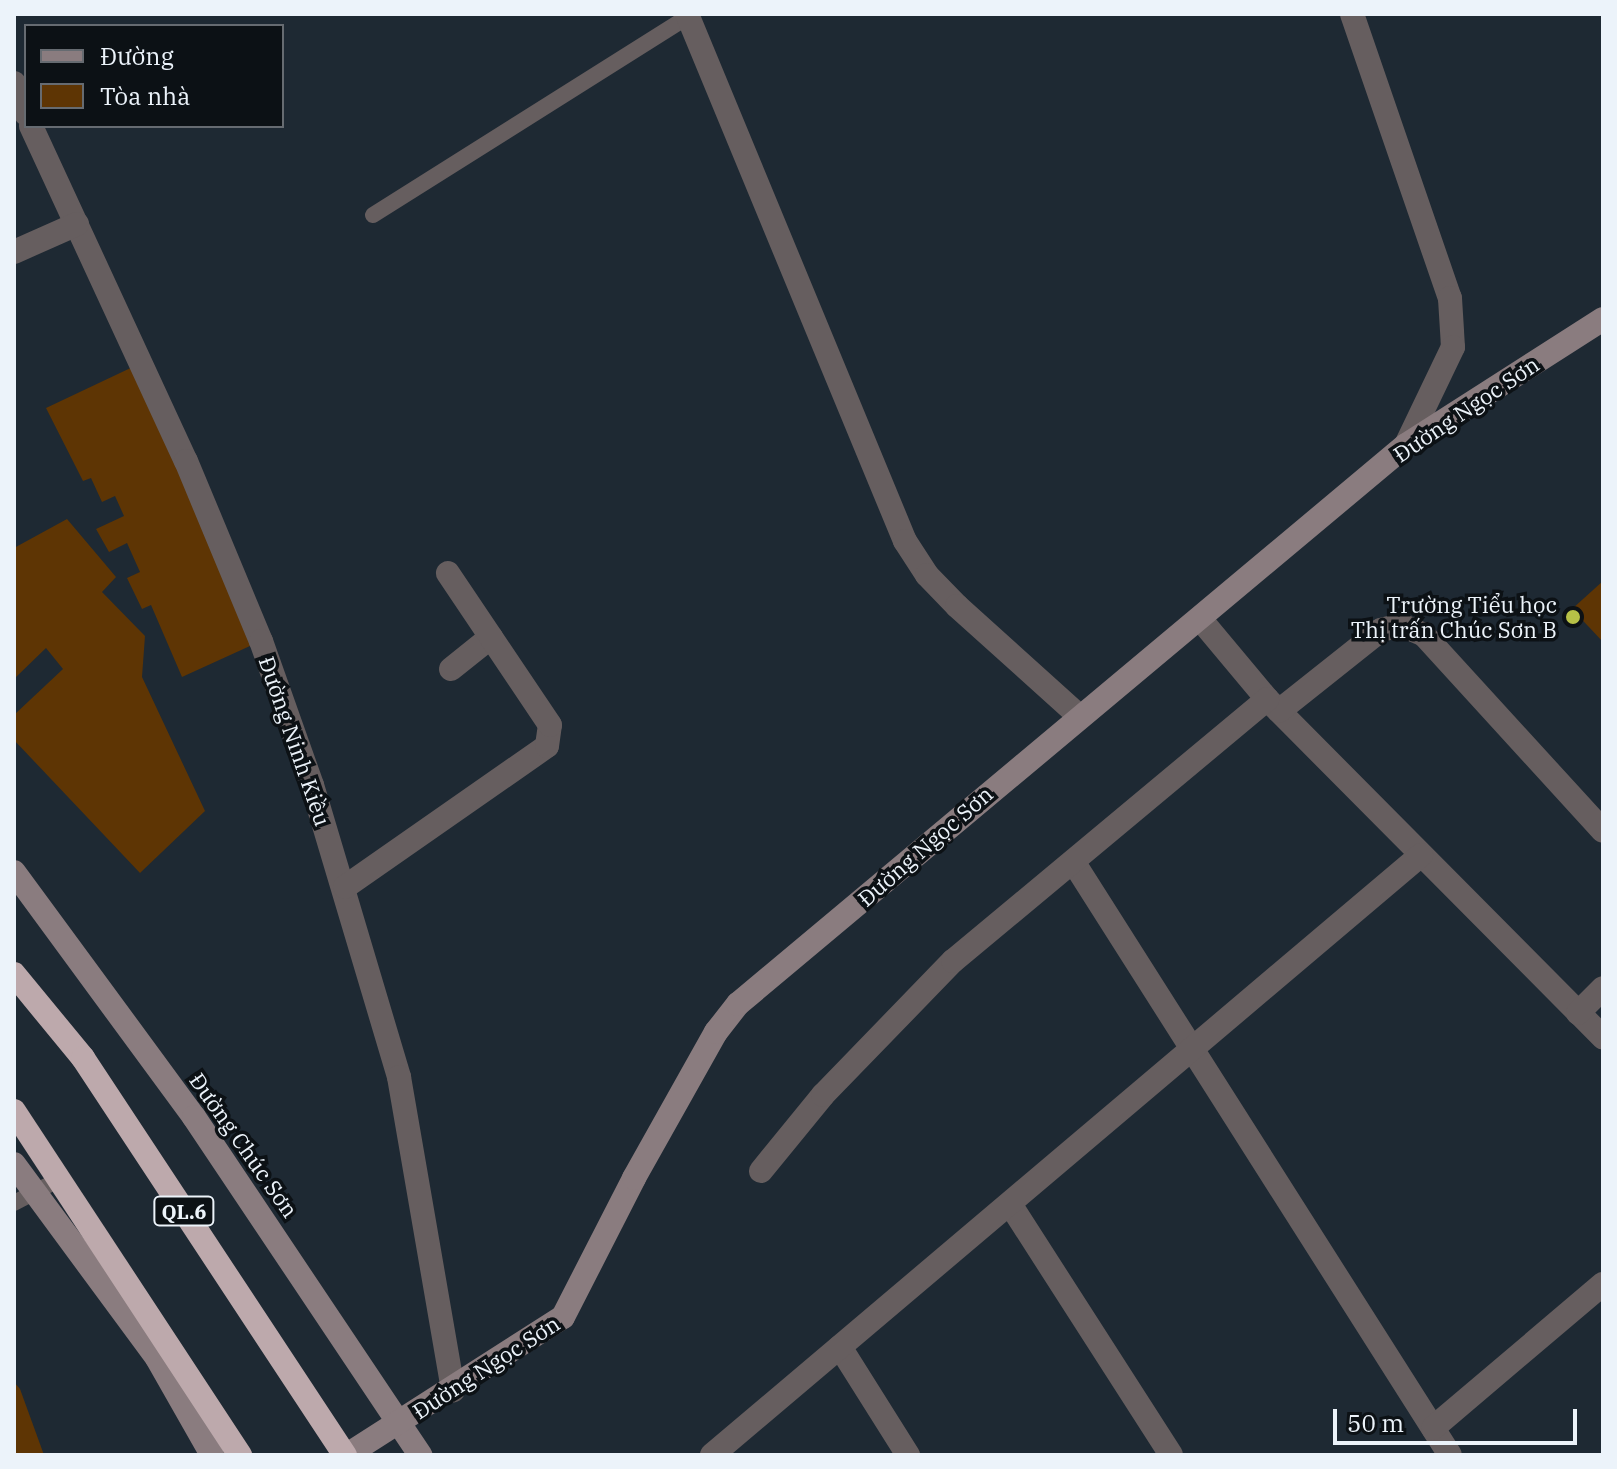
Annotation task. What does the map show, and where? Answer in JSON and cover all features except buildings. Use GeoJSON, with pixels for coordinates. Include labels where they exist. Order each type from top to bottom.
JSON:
{"type":"FeatureCollection","features":[{"type":"Feature","properties":{"kind":"highway","name":"QL.6"},"geometry":{"type":"LineString","coordinates":[[14,974],[83,1058],[346,1455]]}},
{"type":"Feature","properties":{"kind":"highway"},"geometry":{"type":"LineString","coordinates":[[14,1111],[240,1455]]}},
{"type":"Feature","properties":{"kind":"main road","name":"Đường Ngọc Sơn"},"geometry":{"type":"LineString","coordinates":[[346,1455],[453,1390],[572,1307],[634,1178],[716,1032],[738,1004],[1078,715],[1201,620],[1406,445],[1603,319]]}},
{"type":"Feature","properties":{"kind":"main road","name":"Đường Chúc Sơn"},"geometry":{"type":"LineString","coordinates":[[14,872],[194,1117],[403,1421],[420,1455]]}},
{"type":"Feature","properties":{"kind":"main road"},"geometry":{"type":"LineString","coordinates":[[14,1164],[25,1198],[157,1358],[212,1455]]}},
{"type":"Feature","properties":{"kind":"street"},"geometry":{"type":"LineString","coordinates":[[1352,14],[1450,298],[1453,347],[1406,445]]}},
{"type":"Feature","properties":{"kind":"street"},"geometry":{"type":"LineString","coordinates":[[687,16],[905,541],[927,575],[957,606],[1078,715]]}},
{"type":"Feature","properties":{"kind":"street"},"geometry":{"type":"LineString","coordinates":[[14,83],[24,109]]}},
{"type":"Feature","properties":{"kind":"street","name":"Đường Ninh Kiều"},"geometry":{"type":"LineString","coordinates":[[32,128],[261,641],[345,887],[399,1077],[453,1390]]}},
{"type":"Feature","properties":{"kind":"street"},"geometry":{"type":"LineString","coordinates":[[14,252],[77,224]]}},
{"type":"Feature","properties":{"kind":"street"},"geometry":{"type":"LineString","coordinates":[[345,887],[547,746],[550,725],[448,573]]}},
{"type":"Feature","properties":{"kind":"street"},"geometry":{"type":"LineString","coordinates":[[1201,620],[1273,705],[1603,1037]]}},
{"type":"Feature","properties":{"kind":"street"},"geometry":{"type":"LineString","coordinates":[[761,1171],[887,1025],[953,961],[1273,705],[1381,630],[1401,625],[1424,635],[1603,831]]}},
{"type":"Feature","properties":{"kind":"street"},"geometry":{"type":"LineString","coordinates":[[451,669],[491,637]]}},
{"type":"Feature","properties":{"kind":"street"},"geometry":{"type":"LineString","coordinates":[[712,1455],[1421,855]]}},
{"type":"Feature","properties":{"kind":"street"},"geometry":{"type":"LineString","coordinates":[[1074,863],[1196,1048],[1450,1455]]}},
{"type":"Feature","properties":{"kind":"street"},"geometry":{"type":"LineString","coordinates":[[1578,1013],[1603,988]]}},
{"type":"Feature","properties":{"kind":"street"},"geometry":{"type":"LineString","coordinates":[[1010,1204],[1171,1455]]}},
{"type":"Feature","properties":{"kind":"street"},"geometry":{"type":"LineString","coordinates":[[1433,1428],[1603,1284]]}},
{"type":"Feature","properties":{"kind":"street"},"geometry":{"type":"LineString","coordinates":[[840,1347],[908,1455]]}},
{"type":"Feature","properties":{"kind":"lane"},"geometry":{"type":"LineString","coordinates":[[373,215],[687,16]]}},
{"type":"Feature","properties":{"kind":"lane"},"geometry":{"type":"LineString","coordinates":[[25,1198],[60,1179]]}},
{"type":"Feature","properties":{"kind":"place","name":"Trường Tiểu học Thị trấn Chúc Sơn B"},"geometry":{"type":"Point","coordinates":[1573,617]}}]}
